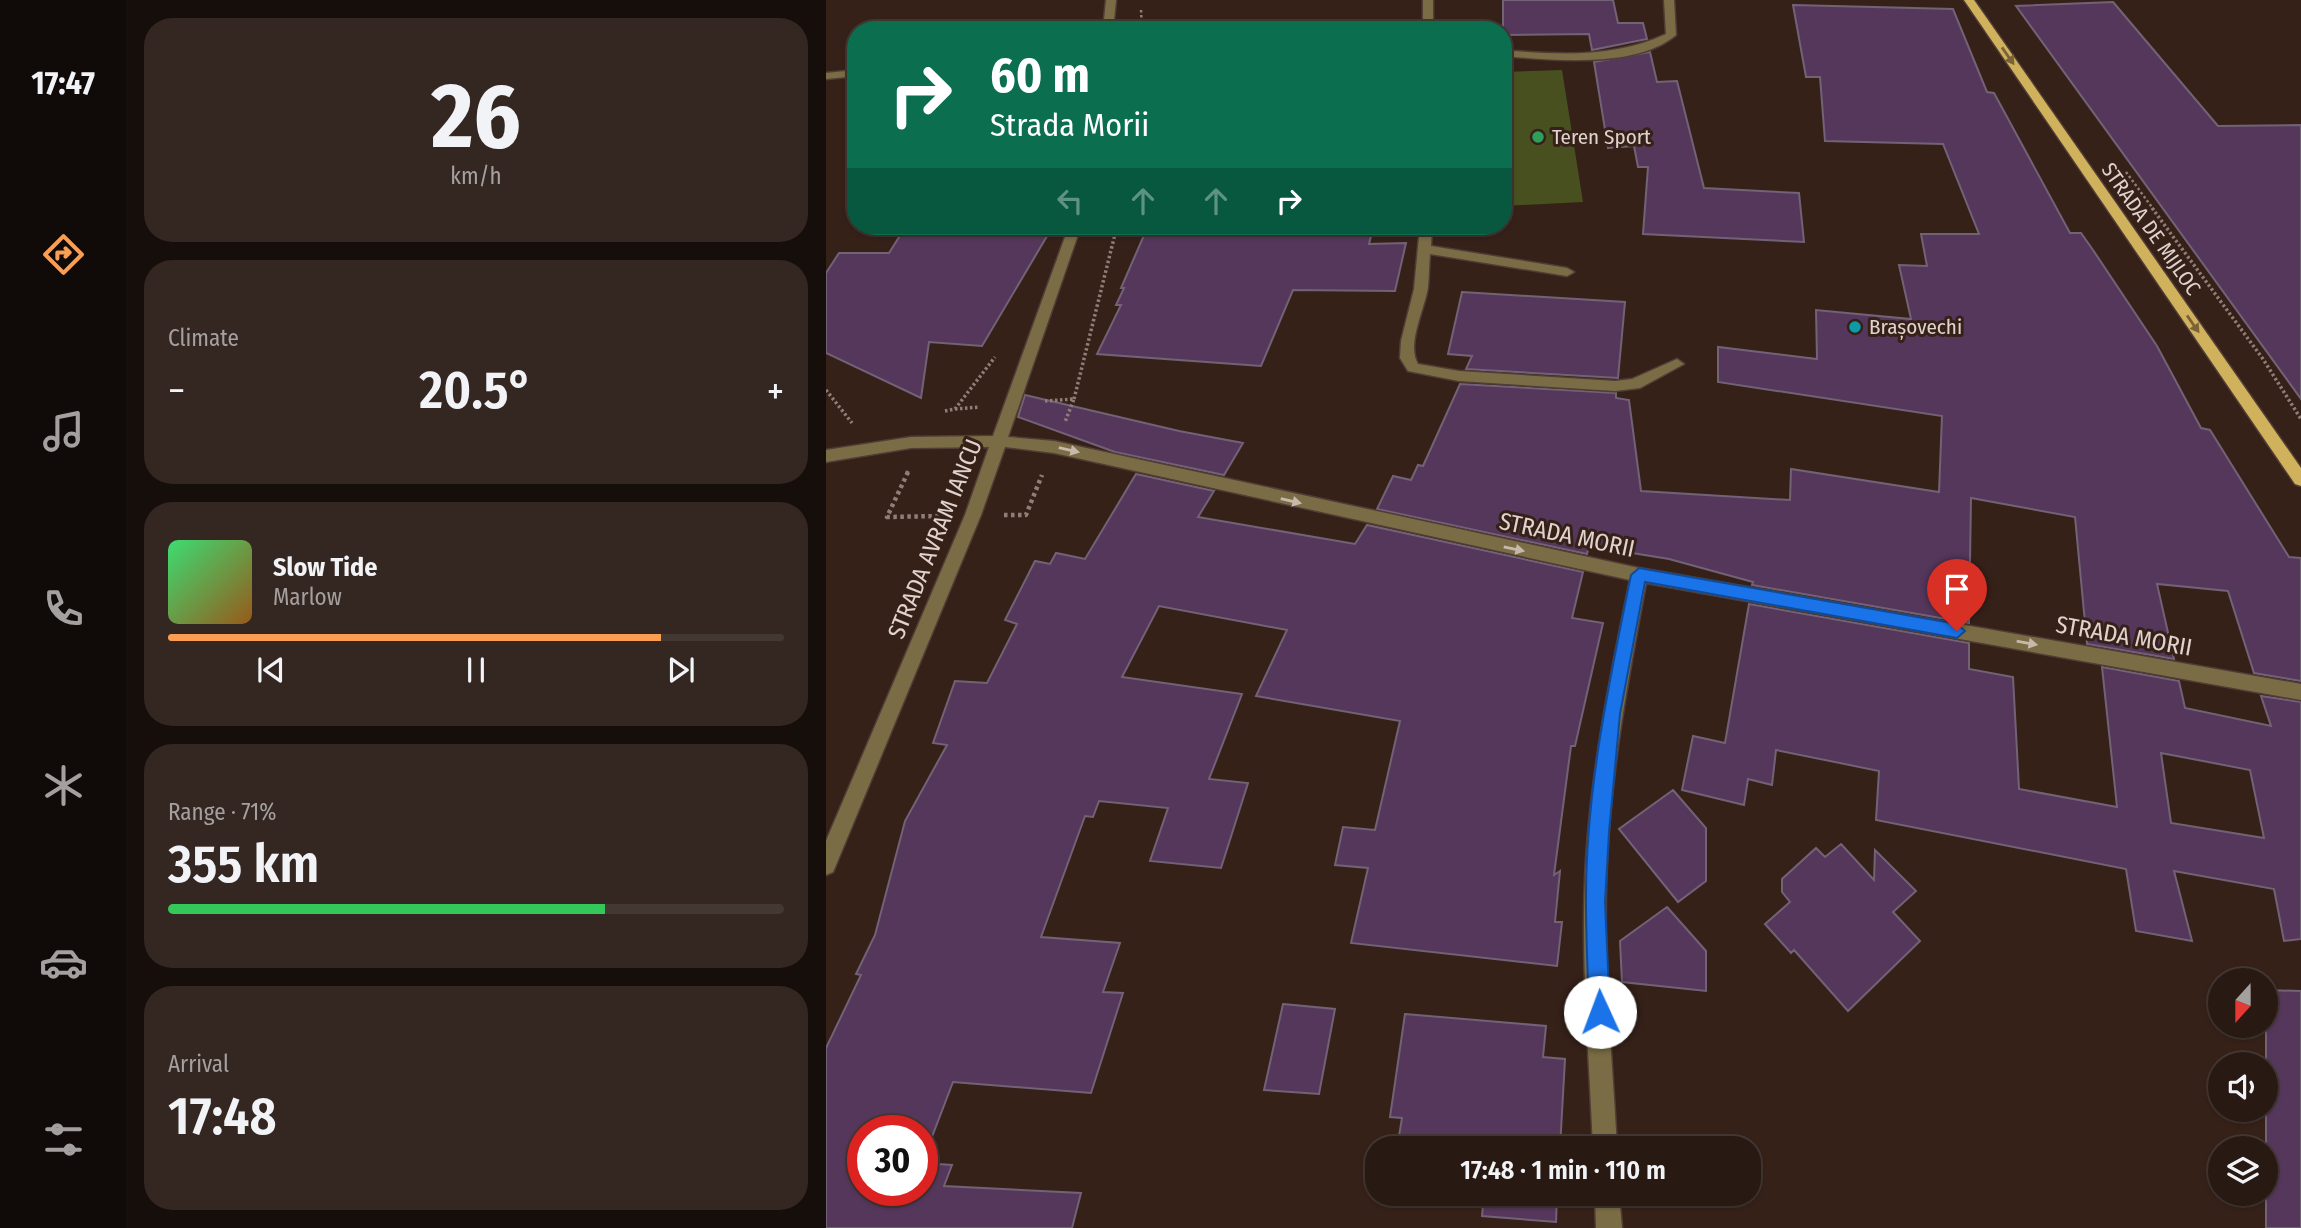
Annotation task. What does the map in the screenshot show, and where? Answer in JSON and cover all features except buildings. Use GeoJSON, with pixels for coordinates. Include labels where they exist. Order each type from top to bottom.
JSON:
{"type":"FeatureCollection","features":[{"type":"Feature","properties":{"kind":"main road","name":"STRADA DE MIJLOC"},"geometry":{"type":"LineString","coordinates":[[1969,0],[2301,480]]}},
{"type":"Feature","properties":{"kind":"street"},"geometry":{"type":"LineString","coordinates":[[1109,21],[1111,0]]}},
{"type":"Feature","properties":{"kind":"street"},"geometry":{"type":"LineString","coordinates":[[1428,0],[1428,21]]}},
{"type":"Feature","properties":{"kind":"street"},"geometry":{"type":"LineString","coordinates":[[1512,53],[1609,55],[1650,47],[1671,35],[1669,0]]}},
{"type":"Feature","properties":{"kind":"street"},"geometry":{"type":"LineString","coordinates":[[826,76],[847,74]]}},
{"type":"Feature","properties":{"kind":"street","name":"STRADA AVRAM IANCU"},"geometry":{"type":"LineString","coordinates":[[826,865],[1002,439],[1072,235]]}},
{"type":"Feature","properties":{"kind":"street"},"geometry":{"type":"LineString","coordinates":[[1426,235],[1421,289],[1408,341],[1407,359],[1413,368],[1459,376],[1615,386],[1635,384],[1677,364]]}},
{"type":"Feature","properties":{"kind":"street"},"geometry":{"type":"LineString","coordinates":[[1426,249],[1567,272]]}},
{"type":"Feature","properties":{"kind":"street","name":"STRADA MORII"},"geometry":{"type":"LineString","coordinates":[[826,456],[869,446],[923,439],[1002,439],[1054,447],[1396,524],[1639,575],[2301,692]]}},
{"type":"Feature","properties":{"kind":"street"},"geometry":{"type":"LineString","coordinates":[[1605,1136],[1595,902],[1611,714],[1639,575]]}},
{"type":"Feature","properties":{"kind":"street"},"geometry":{"type":"LineString","coordinates":[[1608,1206],[1609,1228]]}},
{"type":"Feature","properties":{"kind":"path"},"geometry":{"type":"LineString","coordinates":[[1141,0],[1142,21]]}},
{"type":"Feature","properties":{"kind":"path"},"geometry":{"type":"LineString","coordinates":[[2123,167],[2263,359],[2301,419]]}},
{"type":"Feature","properties":{"kind":"path"},"geometry":{"type":"LineString","coordinates":[[1074,399],[1116,235]]}},
{"type":"Feature","properties":{"kind":"path"},"geometry":{"type":"LineString","coordinates":[[826,390],[869,446]]}},
{"type":"Feature","properties":{"kind":"green space","name":"Teren Sport"},"geometry":{"type":"Polygon","coordinates":[[[1562,70],[1583,202],[1512,206],[1512,72],[1562,70]]]}},
{"type":"Feature","properties":{"kind":"place","name":"Teren Sport"},"geometry":{"type":"Point","coordinates":[1538,137]}},
{"type":"Feature","properties":{"kind":"place","name":"Brașovechi"},"geometry":{"type":"Point","coordinates":[1855,327]}},
{"type":"Feature","properties":{"kind":"route"},"geometry":{"type":"LineString","coordinates":[[1600,1012],[1595,902],[1599,832],[1611,714],[1639,575],[1957,631]]}}]}
